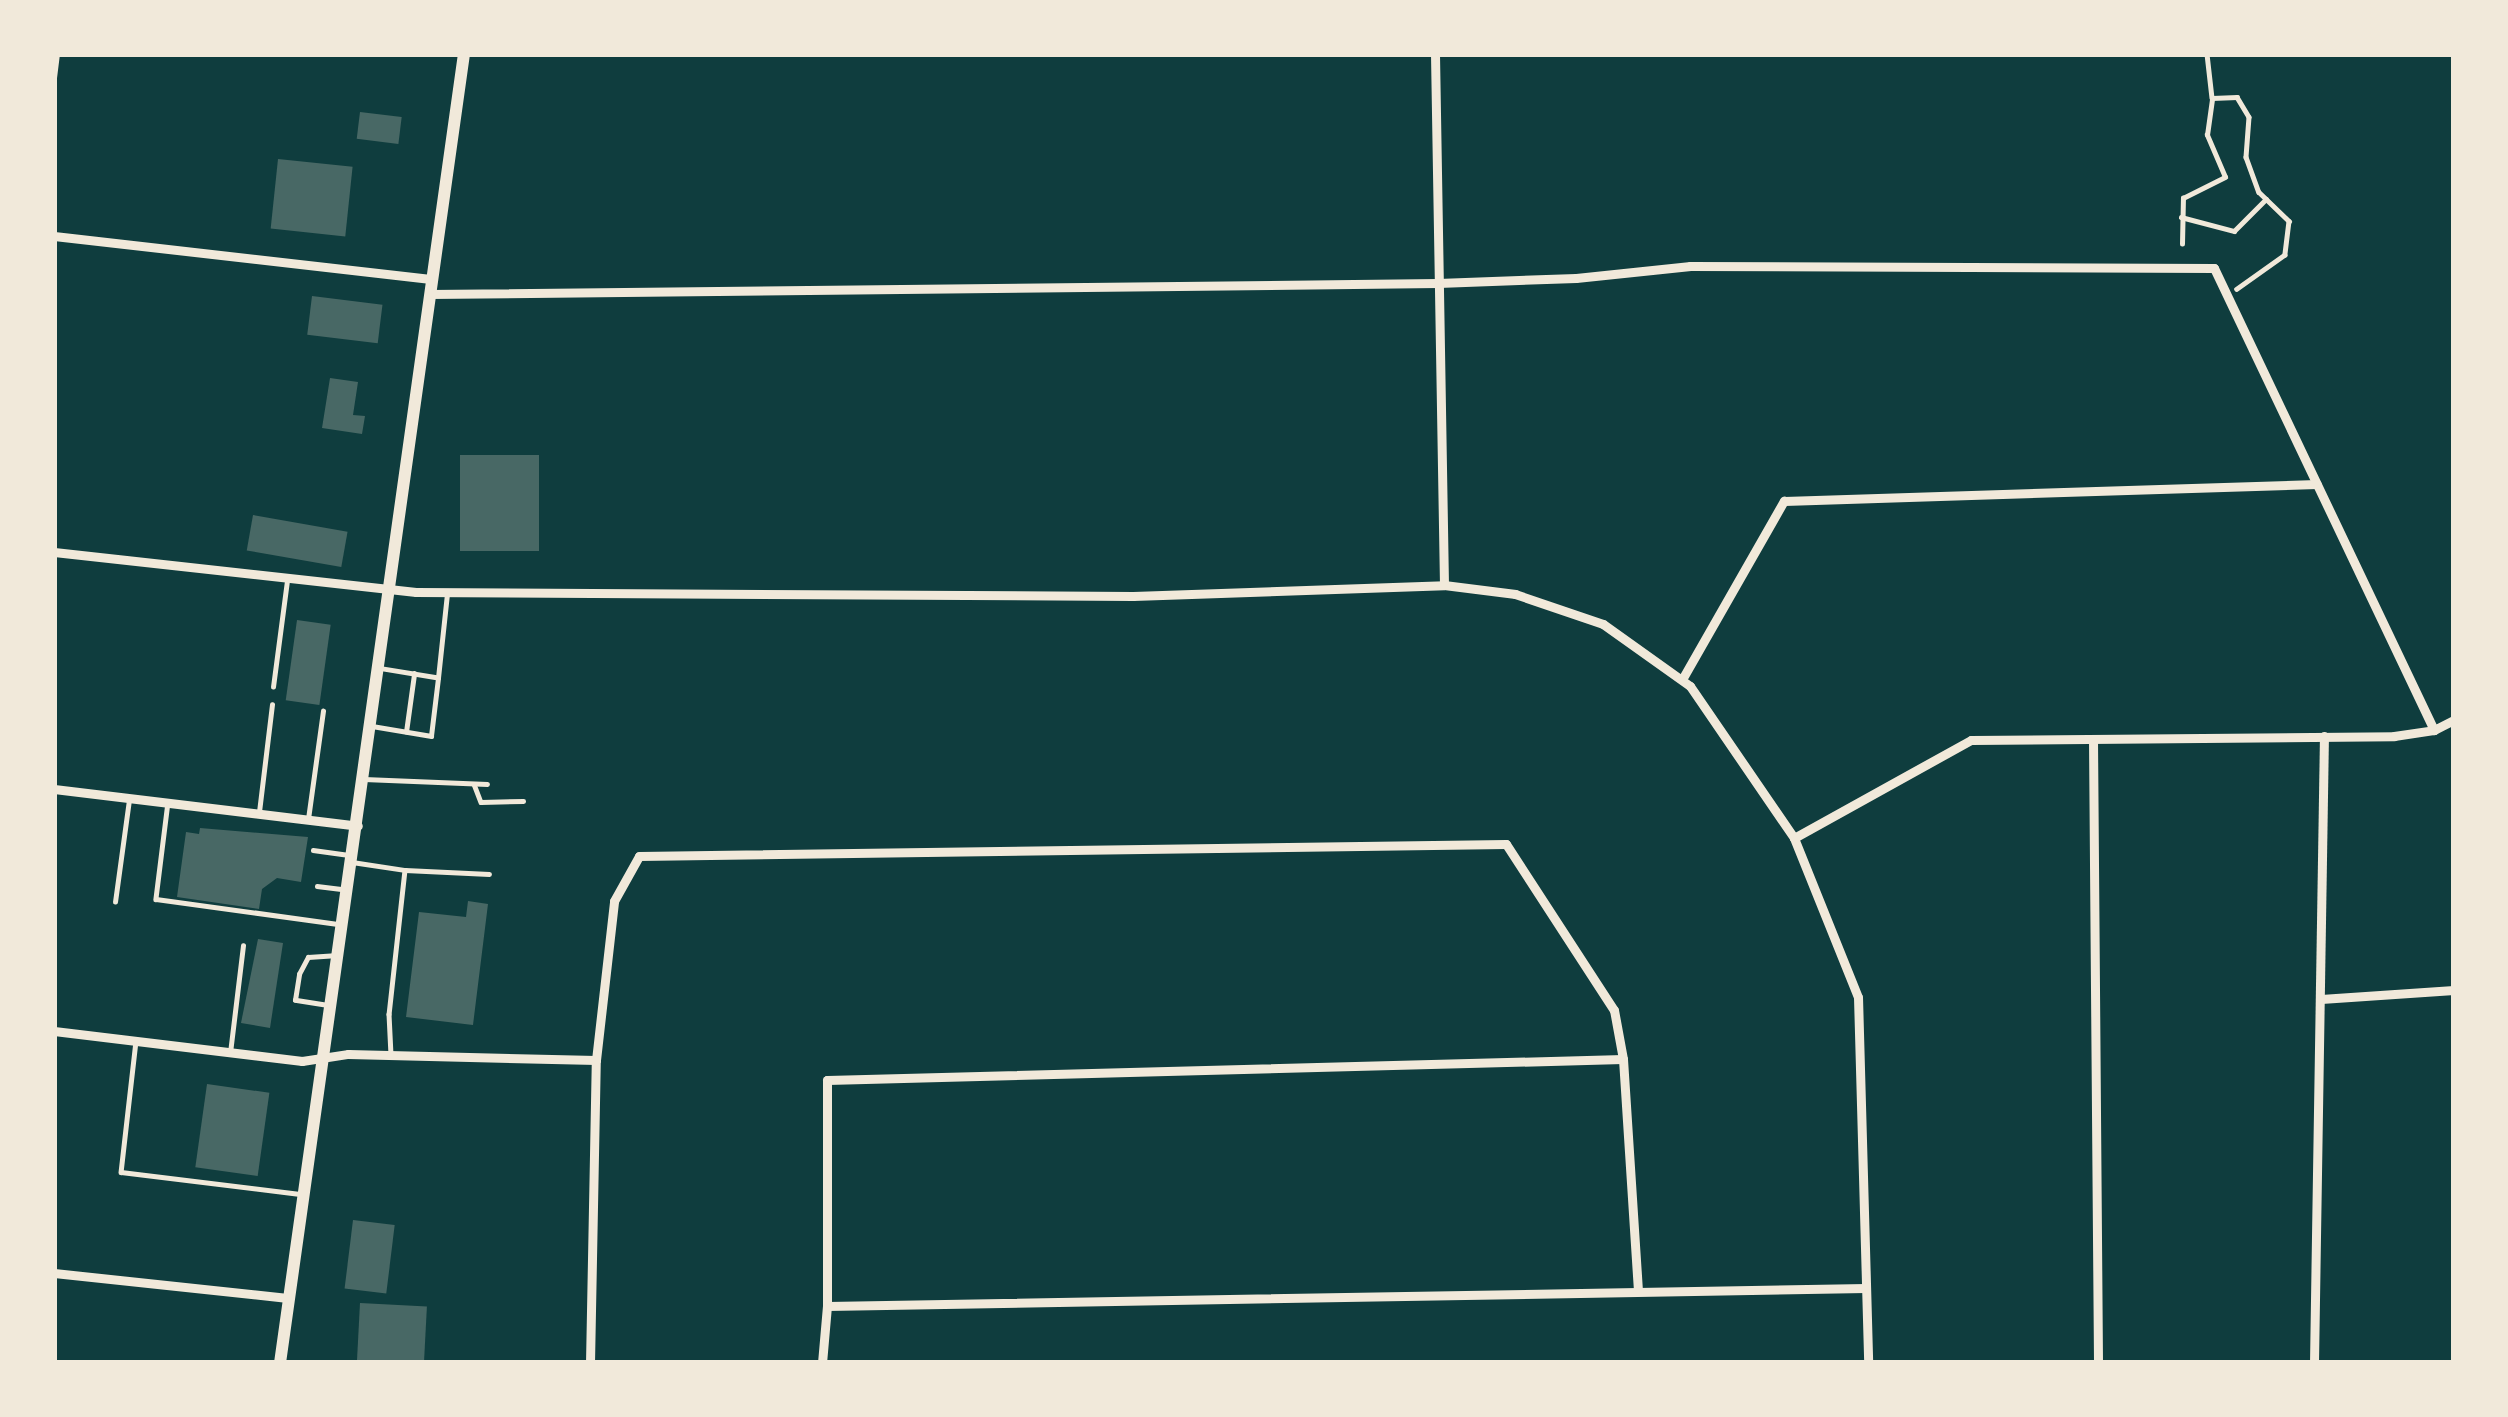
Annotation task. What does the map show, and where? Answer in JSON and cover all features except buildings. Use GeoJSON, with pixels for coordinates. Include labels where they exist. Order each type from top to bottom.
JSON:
{"type":"FeatureCollection","features":[{"type":"Feature","properties":{"kind":"street"},"geometry":{"type":"LineString","coordinates":[[280,1363],[464,54]]}},
{"type":"Feature","properties":{"kind":"street"},"geometry":{"type":"LineString","coordinates":[[1435,54],[1444,585]]}},
{"type":"Feature","properties":{"kind":"street"},"geometry":{"type":"LineString","coordinates":[[54,236],[430,287],[1438,283],[1576,278],[1690,266],[2214,268],[2434,730]]}},
{"type":"Feature","properties":{"kind":"street"},"geometry":{"type":"LineString","coordinates":[[1684,676],[1784,500],[2317,484]]}},
{"type":"Feature","properties":{"kind":"street"},"geometry":{"type":"LineString","coordinates":[[54,552],[287,580],[448,592],[1133,596],[1444,585],[1515,594],[1603,624],[1684,676],[1794,838],[1858,997],[1868,1363]]}},
{"type":"Feature","properties":{"kind":"street"},"geometry":{"type":"LineString","coordinates":[[1794,838],[1971,740],[2394,736],[2434,730],[2454,720]]}},
{"type":"Feature","properties":{"kind":"street"},"geometry":{"type":"LineString","coordinates":[[2314,1363],[2324,736]]}},
{"type":"Feature","properties":{"kind":"street"},"geometry":{"type":"LineString","coordinates":[[2093,739],[2098,1363]]}},
{"type":"Feature","properties":{"kind":"street"},"geometry":{"type":"LineString","coordinates":[[54,789],[358,826]]}},
{"type":"Feature","properties":{"kind":"street"},"geometry":{"type":"LineString","coordinates":[[590,1363],[596,1060],[614,901],[638,856],[1506,844],[1614,1010],[1623,1059],[1638,1289]]}},
{"type":"Feature","properties":{"kind":"street"},"geometry":{"type":"LineString","coordinates":[[2321,999],[2454,989]]}},
{"type":"Feature","properties":{"kind":"street"},"geometry":{"type":"LineString","coordinates":[[54,1031],[295,1061],[391,1055],[596,1060]]}},
{"type":"Feature","properties":{"kind":"street"},"geometry":{"type":"LineString","coordinates":[[822,1363],[827,1306],[826,1080],[1623,1059]]}},
{"type":"Feature","properties":{"kind":"street"},"geometry":{"type":"LineString","coordinates":[[54,1273],[288,1298]]}},
{"type":"Feature","properties":{"kind":"street"},"geometry":{"type":"LineString","coordinates":[[827,1306],[1866,1288]]}},
{"type":"Feature","properties":{"kind":"lane"},"geometry":{"type":"LineString","coordinates":[[54,78],[57,54]]}},
{"type":"Feature","properties":{"kind":"lane"},"geometry":{"type":"LineString","coordinates":[[273,687],[287,580]]}},
{"type":"Feature","properties":{"kind":"lane"},"geometry":{"type":"LineString","coordinates":[[371,726],[430,736],[448,592]]}},
{"type":"Feature","properties":{"kind":"lane"},"geometry":{"type":"LineString","coordinates":[[380,669],[438,678]]}},
{"type":"Feature","properties":{"kind":"lane"},"geometry":{"type":"LineString","coordinates":[[406,732],[414,674]]}},
{"type":"Feature","properties":{"kind":"lane"},"geometry":{"type":"LineString","coordinates":[[259,814],[272,705]]}},
{"type":"Feature","properties":{"kind":"lane"},"geometry":{"type":"LineString","coordinates":[[308,820],[323,711]]}},
{"type":"Feature","properties":{"kind":"lane"},"geometry":{"type":"LineString","coordinates":[[364,779],[487,784]]}},
{"type":"Feature","properties":{"kind":"lane"},"geometry":{"type":"LineString","coordinates":[[474,784],[482,802],[523,801]]}},
{"type":"Feature","properties":{"kind":"lane"},"geometry":{"type":"LineString","coordinates":[[115,902],[129,797]]}},
{"type":"Feature","properties":{"kind":"lane"},"geometry":{"type":"LineString","coordinates":[[168,802],[155,899],[343,924]]}},
{"type":"Feature","properties":{"kind":"lane"},"geometry":{"type":"LineString","coordinates":[[313,850],[406,870],[489,874]]}},
{"type":"Feature","properties":{"kind":"lane"},"geometry":{"type":"LineString","coordinates":[[391,1055],[389,1014],[406,870]]}},
{"type":"Feature","properties":{"kind":"lane"},"geometry":{"type":"LineString","coordinates":[[317,886],[348,890]]}},
{"type":"Feature","properties":{"kind":"lane"},"geometry":{"type":"LineString","coordinates":[[230,1053],[243,946]]}},
{"type":"Feature","properties":{"kind":"lane"},"geometry":{"type":"LineString","coordinates":[[332,1006],[295,1000],[303,962],[314,955],[339,955]]}},
{"type":"Feature","properties":{"kind":"lane"},"geometry":{"type":"LineString","coordinates":[[136,1041],[121,1172],[306,1195]]}},
{"type":"Feature","properties":{"kind":"path"},"geometry":{"type":"LineString","coordinates":[[2182,244],[2183,198],[2225,177],[2207,135],[2212,98],[2207,54]]}},
{"type":"Feature","properties":{"kind":"path"},"geometry":{"type":"LineString","coordinates":[[2212,98],[2237,97],[2249,117],[2246,157],[2266,199],[2289,221],[2285,255],[2228,297]]}},
{"type":"Feature","properties":{"kind":"path"},"geometry":{"type":"LineString","coordinates":[[2181,217],[2234,231],[2266,199]]}}]}
